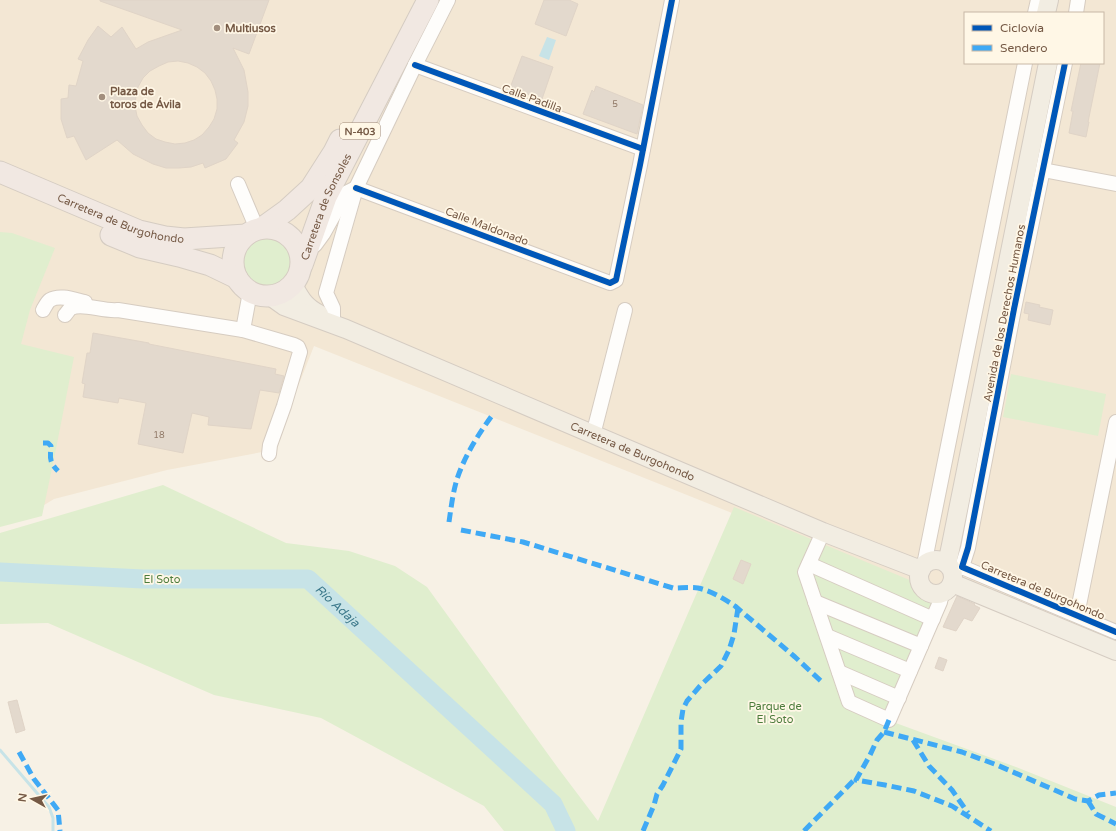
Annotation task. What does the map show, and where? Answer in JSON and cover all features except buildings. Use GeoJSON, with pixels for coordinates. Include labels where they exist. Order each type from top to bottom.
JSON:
{"type":"FeatureCollection","features":[{"type":"Feature","properties":{"kind":"highway","name":"Carretera de Sonsoles"},"geometry":{"type":"LineString","coordinates":[[255,230],[287,210],[312,188],[334,152],[414,0]]}},
{"type":"Feature","properties":{"kind":"highway","name":"Carretera de Sonsoles"},"geometry":{"type":"LineString","coordinates":[[303,262],[326,197],[428,0]]}},
{"type":"Feature","properties":{"kind":"highway","name":"Carretera de Burgohondo"},"geometry":{"type":"LineString","coordinates":[[0,172],[140,231],[164,237],[184,240],[255,230]]}},
{"type":"Feature","properties":{"kind":"highway","name":"Carretera de Burgohondo"},"geometry":{"type":"LineString","coordinates":[[0,188],[140,247],[180,256],[210,265],[252,289]]}},
{"type":"Feature","properties":{"kind":"highway"},"geometry":{"type":"LineString","coordinates":[[255,230],[273,228],[284,231],[293,238],[299,248],[303,262]]}},
{"type":"Feature","properties":{"kind":"highway","name":"N-403"},"geometry":{"type":"LineString","coordinates":[[252,289],[233,267],[234,255],[238,244],[255,230]]}},
{"type":"Feature","properties":{"kind":"highway","name":"N-403"},"geometry":{"type":"LineString","coordinates":[[293,285],[299,276],[303,262]]}},
{"type":"Feature","properties":{"kind":"highway"},"geometry":{"type":"LineString","coordinates":[[252,289],[278,295],[293,285]]}},
{"type":"Feature","properties":{"kind":"main road"},"geometry":{"type":"LineString","coordinates":[[1046,12],[1049,0]]}},
{"type":"Feature","properties":{"kind":"main road"},"geometry":{"type":"LineString","coordinates":[[1058,12],[1061,0]]}},
{"type":"Feature","properties":{"kind":"main road","name":"Avenida de los Derechos Humanos"},"geometry":{"type":"LineString","coordinates":[[942,572],[1036,64]]}},
{"type":"Feature","properties":{"kind":"main road","name":"Avenida de los Derechos Humanos"},"geometry":{"type":"LineString","coordinates":[[942,572],[951,545],[1048,64]]}},
{"type":"Feature","properties":{"kind":"main road","name":"Carretera de Burgohondo"},"geometry":{"type":"LineString","coordinates":[[293,285],[304,304],[339,325]]}},
{"type":"Feature","properties":{"kind":"main road","name":"Carretera de Burgohondo"},"geometry":{"type":"LineString","coordinates":[[252,289],[284,306],[339,325],[593,435],[823,532],[942,572],[1022,612],[1116,651]]}},
{"type":"Feature","properties":{"kind":"street"},"geometry":{"type":"LineString","coordinates":[[339,325],[334,308],[326,293],[356,188],[414,66],[448,0]]}},
{"type":"Feature","properties":{"kind":"street"},"geometry":{"type":"LineString","coordinates":[[643,149],[672,0]]}},
{"type":"Feature","properties":{"kind":"street"},"geometry":{"type":"LineString","coordinates":[[1035,12],[1038,0]]}},
{"type":"Feature","properties":{"kind":"street"},"geometry":{"type":"LineString","coordinates":[[1076,12],[1078,0]]}},
{"type":"Feature","properties":{"kind":"street"},"geometry":{"type":"LineString","coordinates":[[823,532],[805,572],[849,702],[889,720],[940,602],[942,572],[1025,64]]}},
{"type":"Feature","properties":{"kind":"street","name":"Avenida de los Derechos Humanos"},"geometry":{"type":"LineString","coordinates":[[942,572],[968,548],[1014,308],[1065,64]]}},
{"type":"Feature","properties":{"kind":"street","name":"Calle Padilla"},"geometry":{"type":"LineString","coordinates":[[414,66],[643,149]]}},
{"type":"Feature","properties":{"kind":"street","name":"Calle Maldonado"},"geometry":{"type":"LineString","coordinates":[[356,188],[610,283],[616,280],[643,149]]}},
{"type":"Feature","properties":{"kind":"street"},"geometry":{"type":"LineString","coordinates":[[1043,170],[1116,184]]}},
{"type":"Feature","properties":{"kind":"street"},"geometry":{"type":"LineString","coordinates":[[238,184],[255,230]]}},
{"type":"Feature","properties":{"kind":"street"},"geometry":{"type":"LineString","coordinates":[[303,262],[323,234],[346,194],[356,188]]}},
{"type":"Feature","properties":{"kind":"street"},"geometry":{"type":"LineString","coordinates":[[243,330],[252,289]]}},
{"type":"Feature","properties":{"kind":"street"},"geometry":{"type":"LineString","coordinates":[[43,310],[50,300],[61,298],[112,306],[118,310]]}},
{"type":"Feature","properties":{"kind":"street"},"geometry":{"type":"LineString","coordinates":[[65,315],[71,308],[77,306],[112,311],[118,310],[243,330],[298,347],[300,352],[284,406],[270,445],[269,454]]}},
{"type":"Feature","properties":{"kind":"street"},"geometry":{"type":"LineString","coordinates":[[593,435],[625,310]]}},
{"type":"Feature","properties":{"kind":"street"},"geometry":{"type":"LineString","coordinates":[[1077,615],[1116,422]]}},
{"type":"Feature","properties":{"kind":"street"},"geometry":{"type":"LineString","coordinates":[[809,564],[933,618]]}},
{"type":"Feature","properties":{"kind":"street","name":"Carretera de Burgohondo"},"geometry":{"type":"LineString","coordinates":[[942,572],[1077,615],[1116,632]]}},
{"type":"Feature","properties":{"kind":"street"},"geometry":{"type":"LineString","coordinates":[[815,602],[921,646]]}},
{"type":"Feature","properties":{"kind":"street"},"geometry":{"type":"LineString","coordinates":[[827,636],[910,671]]}},
{"type":"Feature","properties":{"kind":"street"},"geometry":{"type":"LineString","coordinates":[[839,672],[898,698]]}},
{"type":"Feature","properties":{"kind":"shaded area"},"geometry":{"type":"Polygon","coordinates":[[[0,0],[1116,0],[1116,660],[951,588],[939,598],[792,536],[314,346],[273,450],[167,470],[54,499],[36,510],[0,517],[0,0]]]}},
{"type":"Feature","properties":{"kind":"green space"},"geometry":{"type":"Polygon","coordinates":[[[0,232],[12,233],[55,248],[30,310],[21,344],[74,357],[42,516],[0,527],[0,232]]]}},
{"type":"Feature","properties":{"kind":"green space"},"geometry":{"type":"Polygon","coordinates":[[[263,236],[273,236],[283,240],[290,247],[294,257],[294,267],[290,277],[283,284],[273,288],[263,288],[253,284],[246,277],[242,267],[242,257],[246,247],[253,240],[263,236]]]}},
{"type":"Feature","properties":{"kind":"green space"},"geometry":{"type":"Polygon","coordinates":[[[1011,374],[1106,394],[1098,436],[1003,417],[1011,374]]]}},
{"type":"Feature","properties":{"kind":"green space"},"geometry":{"type":"Polygon","coordinates":[[[163,485],[286,543],[349,551],[395,566],[427,587],[598,821],[734,507],[912,581],[920,591],[938,602],[944,597],[949,597],[893,722],[1016,767],[1116,807],[1116,831],[504,831],[484,806],[321,718],[214,695],[48,623],[0,624],[0,533],[163,485]]]}},
{"type":"Feature","properties":{"kind":"water"},"geometry":{"type":"Polygon","coordinates":[[[547,37],[556,40],[549,60],[539,56],[547,37]]]}},
{"type":"Feature","properties":{"kind":"waterway","name":"Río Adaja"},"geometry":{"type":"LineString","coordinates":[[0,572],[143,579],[308,579],[553,804],[566,831]]}},
{"type":"Feature","properties":{"kind":"waterway"},"geometry":{"type":"LineString","coordinates":[[0,750],[49,807],[53,818],[53,831]]}},
{"type":"Feature","properties":{"kind":"marked path"},"geometry":{"type":"LineString","coordinates":[[449,522],[454,489],[460,470],[473,444],[494,413]]}},
{"type":"Feature","properties":{"kind":"marked path"},"geometry":{"type":"LineString","coordinates":[[43,443],[48,443],[51,446],[51,460],[58,471]]}},
{"type":"Feature","properties":{"kind":"marked path"},"geometry":{"type":"LineString","coordinates":[[461,530],[523,542],[673,588],[698,588],[708,591],[735,606],[823,683]]}},
{"type":"Feature","properties":{"kind":"marked path"},"geometry":{"type":"LineString","coordinates":[[643,831],[657,794],[681,749],[681,722],[683,709],[687,701],[700,686],[721,666],[729,650],[734,634],[738,608]]}},
{"type":"Feature","properties":{"kind":"marked path"},"geometry":{"type":"LineString","coordinates":[[889,720],[884,732],[877,740],[856,780],[914,791],[952,806],[991,831]]}},
{"type":"Feature","properties":{"kind":"marked path"},"geometry":{"type":"LineString","coordinates":[[884,732],[962,752],[997,765],[1075,799],[1088,801],[1099,795],[1116,793]]}},
{"type":"Feature","properties":{"kind":"marked path"},"geometry":{"type":"LineString","coordinates":[[913,740],[929,766],[952,790],[968,813]]}},
{"type":"Feature","properties":{"kind":"marked path"},"geometry":{"type":"LineString","coordinates":[[19,752],[34,779],[58,810],[60,831]]}},
{"type":"Feature","properties":{"kind":"marked path"},"geometry":{"type":"LineString","coordinates":[[804,831],[855,779]]}},
{"type":"Feature","properties":{"kind":"marked path"},"geometry":{"type":"LineString","coordinates":[[1088,801],[1096,814],[1116,824]]}},
{"type":"Feature","properties":{"kind":"cycle path"},"geometry":{"type":"LineString","coordinates":[[356,188],[610,283],[616,280],[672,0]]}},
{"type":"Feature","properties":{"kind":"cycle path"},"geometry":{"type":"LineString","coordinates":[[1065,64],[1014,309],[968,548],[962,567],[1116,632]]}},
{"type":"Feature","properties":{"kind":"cycle path"},"geometry":{"type":"LineString","coordinates":[[415,65],[643,149]]}},
{"type":"Feature","properties":{"kind":"place","name":"Multiusos"},"geometry":{"type":"Point","coordinates":[217,28]}},
{"type":"Feature","properties":{"kind":"place","name":"Plaza de toros de Ávila"},"geometry":{"type":"Point","coordinates":[102,97]}},
{"type":"Feature","properties":{"kind":"park label","name":"El Soto"},"geometry":{"type":"Point","coordinates":[162,579]}},
{"type":"Feature","properties":{"kind":"park label","name":"Parque de El Soto"},"geometry":{"type":"Point","coordinates":[775,712]}}]}
